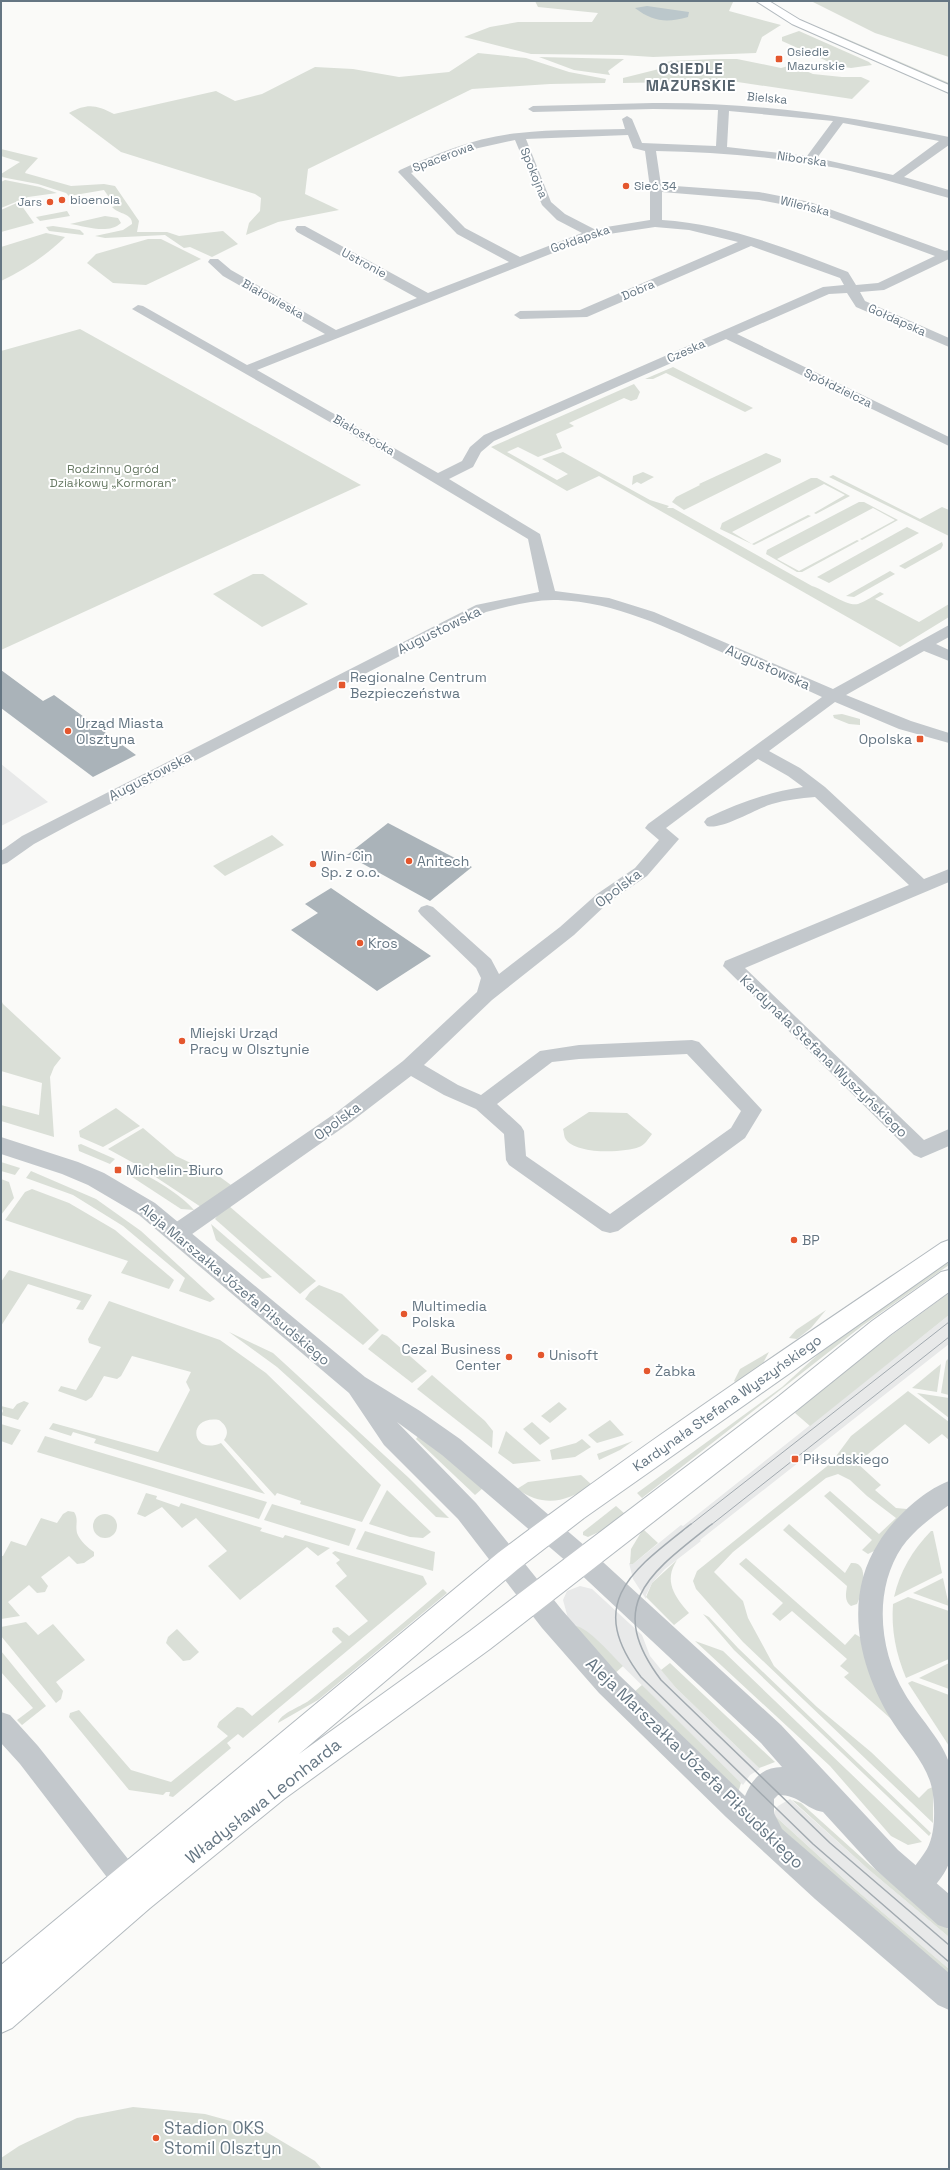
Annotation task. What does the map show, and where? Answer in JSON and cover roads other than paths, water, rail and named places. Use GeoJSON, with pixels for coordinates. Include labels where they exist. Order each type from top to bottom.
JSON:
{"type":"FeatureCollection","features":[{"type":"Feature","properties":{"kind":"main road"},"geometry":{"type":"LineString","coordinates":[[761,1],[801,24],[949,89]]}},
{"type":"Feature","properties":{"kind":"main road"},"geometry":{"type":"LineString","coordinates":[[778,1],[810,18],[949,80]]}},
{"type":"Feature","properties":{"kind":"main road","name":"Kardynała Stefana Wyszyńskiego"},"geometry":{"type":"LineString","coordinates":[[508,1560],[809,1345],[949,1250]]}},
{"type":"Feature","properties":{"kind":"main road"},"geometry":{"type":"LineString","coordinates":[[535,1598],[788,1403],[870,1336],[949,1279]]}},
{"type":"Feature","properties":{"kind":"main road","name":"Władysława Leonharda"},"geometry":{"type":"LineString","coordinates":[[1,1985],[508,1560]]}},
{"type":"Feature","properties":{"kind":"main road","name":"Władysława Leonharda"},"geometry":{"type":"LineString","coordinates":[[1,2017],[139,1897],[274,1790],[458,1657],[535,1598]]}},
{"type":"Feature","properties":{"kind":"street","name":"Bielska"},"geometry":{"type":"LineString","coordinates":[[533,109],[623,106],[724,107],[786,112],[840,119],[949,140]]}},
{"type":"Feature","properties":{"kind":"street"},"geometry":{"type":"LineString","coordinates":[[623,106],[637,146],[650,148],[656,188],[656,223]]}},
{"type":"Feature","properties":{"kind":"street"},"geometry":{"type":"LineString","coordinates":[[721,149],[724,107]]}},
{"type":"Feature","properties":{"kind":"street"},"geometry":{"type":"LineString","coordinates":[[811,159],[840,119]]}},
{"type":"Feature","properties":{"kind":"street","name":"Spacerowa"},"geometry":{"type":"LineString","coordinates":[[519,262],[461,231],[404,172],[438,156],[480,143],[519,136],[631,132]]}},
{"type":"Feature","properties":{"kind":"street","name":"Spokojna"},"geometry":{"type":"LineString","coordinates":[[519,136],[546,203],[561,217],[592,233]]}},
{"type":"Feature","properties":{"kind":"street"},"geometry":{"type":"LineString","coordinates":[[896,178],[920,159],[949,140]]}},
{"type":"Feature","properties":{"kind":"street","name":"Niborska"},"geometry":{"type":"LineString","coordinates":[[650,148],[721,149],[811,159],[896,178],[949,194]]}},
{"type":"Feature","properties":{"kind":"street","name":"Wileńska"},"geometry":{"type":"LineString","coordinates":[[656,188],[759,196],[810,206],[947,255]]}},
{"type":"Feature","properties":{"kind":"street","name":"Gołdapska"},"geometry":{"type":"LineString","coordinates":[[248,369],[592,233],[619,226],[656,223],[702,230],[751,241],[789,253],[844,275],[851,283],[860,304],[949,343]]}},
{"type":"Feature","properties":{"kind":"street","name":"Ustronie"},"geometry":{"type":"LineString","coordinates":[[300,229],[427,298]]}},
{"type":"Feature","properties":{"kind":"street","name":"Dobra"},"geometry":{"type":"LineString","coordinates":[[520,315],[582,314],[751,241]]}},
{"type":"Feature","properties":{"kind":"street","name":"Czeska"},"geometry":{"type":"LineString","coordinates":[[438,479],[468,464],[475,450],[489,438],[827,290],[853,290],[880,287],[947,255]]}},
{"type":"Feature","properties":{"kind":"street","name":"Białowieska"},"geometry":{"type":"LineString","coordinates":[[214,262],[227,273],[334,334]]}},
{"type":"Feature","properties":{"kind":"street","name":"Białostocka"},"geometry":{"type":"LineString","coordinates":[[138,309],[248,369],[535,537],[548,596]]}},
{"type":"Feature","properties":{"kind":"street","name":"Spółdzielcza"},"geometry":{"type":"LineString","coordinates":[[726,334],[949,442]]}},
{"type":"Feature","properties":{"kind":"street","name":"Augustowska"},"geometry":{"type":"LineString","coordinates":[[1,860],[28,840],[67,819],[481,608],[529,598],[567,596],[619,605],[660,619],[833,696],[905,725],[949,738]]}},
{"type":"Feature","properties":{"kind":"street"},"geometry":{"type":"LineString","coordinates":[[922,887],[819,791],[794,772],[758,752],[833,696],[949,630]]}},
{"type":"Feature","properties":{"kind":"street"},"geometry":{"type":"LineString","coordinates":[[924,645],[949,656]]}},
{"type":"Feature","properties":{"kind":"street","name":"Opolska"},"geometry":{"type":"LineString","coordinates":[[177,1233],[344,1117],[410,1066],[485,995],[567,931],[603,898],[641,872],[670,839],[654,828],[758,752]]}},
{"type":"Feature","properties":{"kind":"street"},"geometry":{"type":"LineString","coordinates":[[713,822],[742,808],[794,792],[819,791]]}},
{"type":"Feature","properties":{"kind":"street","name":"Kardynała Stefana Wyszyńskiego"},"geometry":{"type":"LineString","coordinates":[[949,875],[732,966],[921,1150],[949,1137]]}},
{"type":"Feature","properties":{"kind":"street"},"geometry":{"type":"LineString","coordinates":[[427,911],[484,964],[491,978],[485,995]]}},
{"type":"Feature","properties":{"kind":"street"},"geometry":{"type":"LineString","coordinates":[[410,1066],[452,1090],[483,1104],[514,1131],[516,1160],[610,1225],[738,1133],[752,1110],[692,1047],[579,1052],[547,1056],[483,1104]]}},
{"type":"Feature","properties":{"kind":"street","name":"Aleja Marszałka Józefa Piłsudskiego"},"geometry":{"type":"LineString","coordinates":[[1,1145],[70,1168],[96,1179],[147,1209],[356,1384],[428,1429],[584,1560],[771,1734],[887,1860],[916,1887],[949,1914]]}},
{"type":"Feature","properties":{"kind":"street","name":"Aleja Marszałka Józefa Piłsudskiego"},"geometry":{"type":"LineString","coordinates":[[356,1384],[404,1450],[467,1511],[508,1560],[535,1598],[571,1643],[609,1684],[705,1778],[949,1994]]}},
{"type":"Feature","properties":{"kind":"street"},"geometry":{"type":"LineString","coordinates":[[916,1887],[940,1852],[944,1840],[948,1806],[946,1790],[943,1776],[936,1762],[885,1683],[874,1649],[871,1633],[871,1600],[881,1563],[894,1539],[907,1524],[949,1491]]}},
{"type":"Feature","properties":{"kind":"street"},"geometry":{"type":"LineString","coordinates":[[1,1724],[34,1761],[126,1879]]}},
{"type":"Feature","properties":{"kind":"street"},"geometry":{"type":"LineString","coordinates":[[779,1845],[762,1824],[758,1814],[758,1800],[764,1789],[769,1785],[778,1782],[789,1782],[839,1808]]}},
{"type":"Feature","properties":{"kind":"tram line"},"geometry":{"type":"LineString","coordinates":[[690,1525],[949,1322]]}},
{"type":"Feature","properties":{"kind":"tram line"},"geometry":{"type":"LineString","coordinates":[[711,1525],[949,1337]]}},
{"type":"Feature","properties":{"kind":"tram line"},"geometry":{"type":"LineString","coordinates":[[691,1524],[651,1557],[635,1573],[623,1590],[616,1608],[617,1628],[624,1651],[641,1677],[813,1844],[949,1962]]}},
{"type":"Feature","properties":{"kind":"tram line"},"geometry":{"type":"LineString","coordinates":[[712,1524],[690,1541],[654,1574],[642,1591],[636,1609],[636,1630],[644,1653],[661,1680],[830,1843],[949,1945]]}},
{"type":"Feature","properties":{"kind":"place","name":"Osiedle Mazurskie"},"geometry":{"type":"Point","coordinates":[779,59]}},
{"type":"Feature","properties":{"kind":"place","name":"Sieć 34"},"geometry":{"type":"Point","coordinates":[626,186]}},
{"type":"Feature","properties":{"kind":"place","name":"bioenola"},"geometry":{"type":"Point","coordinates":[62,200]}},
{"type":"Feature","properties":{"kind":"place","name":"Jars"},"geometry":{"type":"Point","coordinates":[50,202]}},
{"type":"Feature","properties":{"kind":"place","name":"Regionalne Centrum Bezpieczeństwa"},"geometry":{"type":"Point","coordinates":[342,685]}},
{"type":"Feature","properties":{"kind":"place","name":"Urząd Miasta Olsztyna"},"geometry":{"type":"Point","coordinates":[68,731]}},
{"type":"Feature","properties":{"kind":"place","name":"Opolska"},"geometry":{"type":"Point","coordinates":[920,739]}},
{"type":"Feature","properties":{"kind":"place","name":"Anitech"},"geometry":{"type":"Point","coordinates":[409,861]}},
{"type":"Feature","properties":{"kind":"place","name":"Win-Cin Sp. z o.o."},"geometry":{"type":"Point","coordinates":[313,864]}},
{"type":"Feature","properties":{"kind":"place","name":"Kros"},"geometry":{"type":"Point","coordinates":[360,943]}},
{"type":"Feature","properties":{"kind":"place","name":"Miejski Urząd Pracy w Olsztynie"},"geometry":{"type":"Point","coordinates":[182,1041]}},
{"type":"Feature","properties":{"kind":"place","name":"Michelin-Biuro"},"geometry":{"type":"Point","coordinates":[118,1170]}},
{"type":"Feature","properties":{"kind":"place","name":"BP"},"geometry":{"type":"Point","coordinates":[794,1240]}},
{"type":"Feature","properties":{"kind":"place","name":"Multimedia Polska"},"geometry":{"type":"Point","coordinates":[404,1314]}},
{"type":"Feature","properties":{"kind":"place","name":"Unisoft"},"geometry":{"type":"Point","coordinates":[541,1355]}},
{"type":"Feature","properties":{"kind":"place","name":"Cezal Business Center"},"geometry":{"type":"Point","coordinates":[509,1357]}},
{"type":"Feature","properties":{"kind":"place","name":"Żabka"},"geometry":{"type":"Point","coordinates":[647,1371]}},
{"type":"Feature","properties":{"kind":"place","name":"Piłsudskiego"},"geometry":{"type":"Point","coordinates":[795,1459]}},
{"type":"Feature","properties":{"kind":"place","name":"Stadion OKS Stomil Olsztyn"},"geometry":{"type":"Point","coordinates":[156,2138]}},
{"type":"Feature","properties":{"kind":"district","name":"OSIEDLE MAZURSKIE"},"geometry":{"type":"Point","coordinates":[691,78]}},
{"type":"Feature","properties":{"kind":"park label","name":"Rodzinny Ogród Działkowy „Kormoran”"},"geometry":{"type":"Point","coordinates":[113,476]}}]}
